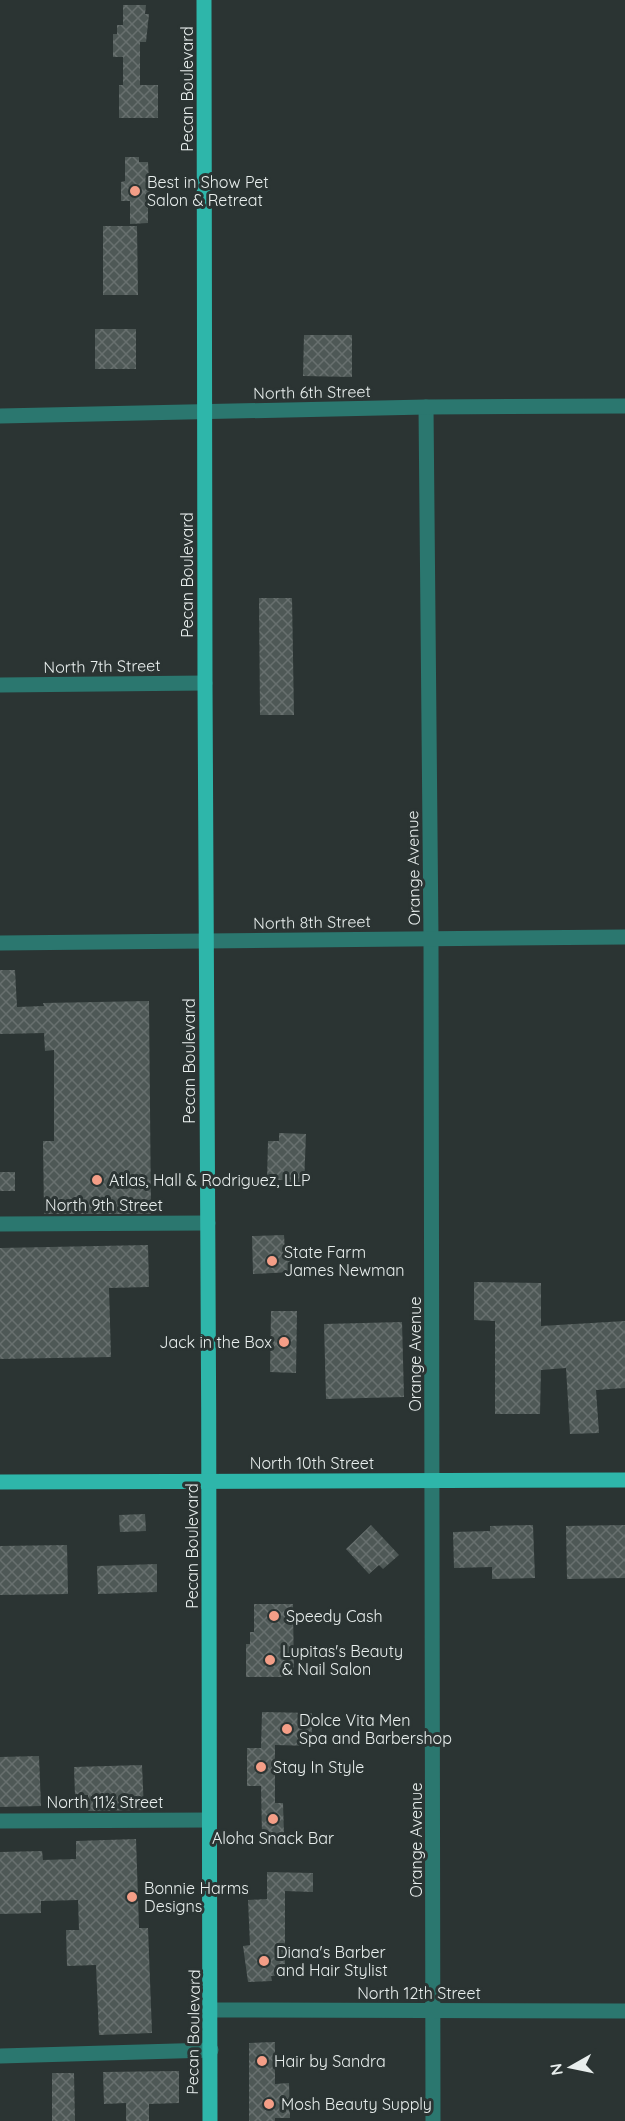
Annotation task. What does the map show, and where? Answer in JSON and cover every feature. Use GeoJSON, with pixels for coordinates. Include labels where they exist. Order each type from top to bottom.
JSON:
{"type":"FeatureCollection","features":[{"type":"Feature","properties":{"kind":"main road","name":"Pecan Boulevard"},"geometry":{"type":"LineString","coordinates":[[204,0],[205,683],[211,1481],[209,1820],[213,2010],[210,2121]]}},
{"type":"Feature","properties":{"kind":"main road","name":"North 10th Street"},"geometry":{"type":"LineString","coordinates":[[0,1482],[625,1480]]}},
{"type":"Feature","properties":{"kind":"street","name":"North 6th Street"},"geometry":{"type":"LineString","coordinates":[[0,416],[426,407],[625,406]]}},
{"type":"Feature","properties":{"kind":"street","name":"Orange Avenue"},"geometry":{"type":"LineString","coordinates":[[426,407],[431,938],[434,2121]]}},
{"type":"Feature","properties":{"kind":"street","name":"North 7th Street"},"geometry":{"type":"LineString","coordinates":[[0,685],[205,683]]}},
{"type":"Feature","properties":{"kind":"street","name":"North 8th Street"},"geometry":{"type":"LineString","coordinates":[[0,943],[625,937]]}},
{"type":"Feature","properties":{"kind":"street","name":"North 9th Street"},"geometry":{"type":"LineString","coordinates":[[0,1224],[208,1223]]}},
{"type":"Feature","properties":{"kind":"street","name":"North 11½ Street"},"geometry":{"type":"LineString","coordinates":[[0,1821],[209,1820]]}},
{"type":"Feature","properties":{"kind":"street","name":"North 12th Street"},"geometry":{"type":"LineString","coordinates":[[213,2010],[625,2011]]}},
{"type":"Feature","properties":{"kind":"street"},"geometry":{"type":"LineString","coordinates":[[0,2056],[211,2050]]}},
{"type":"Feature","properties":{"kind":"building"},"geometry":{"type":"Polygon","coordinates":[[[123,5],[146,5],[145,14],[149,14],[146,42],[140,42],[140,85],[158,85],[158,118],[119,118],[119,85],[123,85],[123,57],[113,57],[113,34],[117,34],[117,25],[123,25],[123,5]]]}},
{"type":"Feature","properties":{"kind":"building","name":"Best in Show Pet Salon & Retreat"},"geometry":{"type":"Polygon","coordinates":[[[125,157],[139,157],[139,162],[148,162],[150,201],[148,201],[148,223],[130,224],[130,201],[121,201],[121,182],[125,181],[125,157]]]}},
{"type":"Feature","properties":{"kind":"building"},"geometry":{"type":"Polygon","coordinates":[[[103,226],[137,226],[138,295],[103,295],[103,226]]]}},
{"type":"Feature","properties":{"kind":"building"},"geometry":{"type":"Polygon","coordinates":[[[95,329],[136,329],[136,369],[95,369],[95,329]]]}},
{"type":"Feature","properties":{"kind":"building"},"geometry":{"type":"Polygon","coordinates":[[[304,335],[352,335],[352,377],[303,376],[304,335]]]}},
{"type":"Feature","properties":{"kind":"building"},"geometry":{"type":"Polygon","coordinates":[[[259,598],[292,598],[294,715],[260,715],[259,598]]]}},
{"type":"Feature","properties":{"kind":"building","name":"Atlas, Hall & Rodriguez, LLP"},"geometry":{"type":"Polygon","coordinates":[[[0,970],[15,970],[17,1007],[44,1006],[43,1003],[149,1001],[151,1214],[44,1214],[43,1141],[54,1141],[54,1050],[45,1051],[44,1033],[0,1034],[0,970]]]}},
{"type":"Feature","properties":{"kind":"building"},"geometry":{"type":"Polygon","coordinates":[[[279,1133],[306,1134],[304,1185],[283,1185],[283,1180],[267,1180],[268,1141],[279,1141],[279,1133]]]}},
{"type":"Feature","properties":{"kind":"building"},"geometry":{"type":"Polygon","coordinates":[[[0,1172],[15,1172],[15,1191],[0,1191],[0,1172]]]}},
{"type":"Feature","properties":{"kind":"building","name":"State Farm James Newman"},"geometry":{"type":"Polygon","coordinates":[[[284,1235],[285,1249],[290,1250],[291,1272],[253,1274],[252,1236],[284,1235]]]}},
{"type":"Feature","properties":{"kind":"building"},"geometry":{"type":"Polygon","coordinates":[[[148,1245],[149,1287],[109,1288],[111,1357],[0,1359],[0,1248],[148,1245]]]}},
{"type":"Feature","properties":{"kind":"building"},"geometry":{"type":"Polygon","coordinates":[[[474,1282],[541,1283],[541,1326],[625,1321],[625,1388],[596,1390],[599,1433],[570,1434],[566,1368],[541,1370],[540,1414],[495,1414],[495,1321],[474,1320],[474,1282]]]}},
{"type":"Feature","properties":{"kind":"building","name":"Jack in the Box"},"geometry":{"type":"Polygon","coordinates":[[[271,1311],[297,1311],[296,1373],[270,1372],[271,1311]]]}},
{"type":"Feature","properties":{"kind":"building"},"geometry":{"type":"Polygon","coordinates":[[[402,1322],[404,1397],[326,1399],[324,1324],[402,1322]]]}},
{"type":"Feature","properties":{"kind":"building"},"geometry":{"type":"Polygon","coordinates":[[[145,1514],[146,1531],[120,1532],[119,1515],[145,1514]]]}},
{"type":"Feature","properties":{"kind":"building"},"geometry":{"type":"Polygon","coordinates":[[[371,1525],[399,1555],[383,1569],[379,1565],[369,1574],[346,1549],[371,1525]]]}},
{"type":"Feature","properties":{"kind":"building"},"geometry":{"type":"Polygon","coordinates":[[[533,1525],[535,1578],[492,1579],[492,1567],[454,1568],[453,1532],[490,1531],[490,1526],[533,1525]]]}},
{"type":"Feature","properties":{"kind":"building"},"geometry":{"type":"Polygon","coordinates":[[[625,1525],[625,1578],[567,1579],[566,1526],[625,1525]]]}},
{"type":"Feature","properties":{"kind":"building"},"geometry":{"type":"Polygon","coordinates":[[[67,1545],[68,1594],[0,1595],[0,1546],[67,1545]]]}},
{"type":"Feature","properties":{"kind":"building"},"geometry":{"type":"Polygon","coordinates":[[[157,1564],[157,1592],[98,1594],[97,1566],[157,1564]]]}},
{"type":"Feature","properties":{"kind":"building","name":"Lupitas's Beauty & Nail Salon"},"geometry":{"type":"Polygon","coordinates":[[[254,1604],[293,1604],[294,1677],[246,1677],[246,1644],[250,1644],[250,1632],[254,1632],[254,1604]]]}},
{"type":"Feature","properties":{"kind":"building"},"geometry":{"type":"Polygon","coordinates":[[[262,1712],[312,1713],[312,1746],[275,1745],[275,1803],[283,1803],[284,1835],[262,1836],[261,1786],[247,1786],[247,1748],[261,1748],[262,1712]]]}},
{"type":"Feature","properties":{"kind":"building"},"geometry":{"type":"Polygon","coordinates":[[[39,1756],[41,1806],[0,1807],[0,1757],[39,1756]]]}},
{"type":"Feature","properties":{"kind":"building"},"geometry":{"type":"Polygon","coordinates":[[[142,1765],[144,1810],[88,1811],[88,1795],[75,1795],[74,1767],[142,1765]]]}},
{"type":"Feature","properties":{"kind":"building"},"geometry":{"type":"Polygon","coordinates":[[[136,1839],[139,1928],[148,1928],[152,2033],[99,2035],[96,1965],[67,1966],[66,1930],[79,1930],[78,1900],[41,1901],[41,1913],[0,1914],[0,1852],[42,1851],[43,1860],[76,1859],[76,1841],[136,1839]]]}},
{"type":"Feature","properties":{"kind":"building"},"geometry":{"type":"Polygon","coordinates":[[[267,1872],[313,1873],[313,1892],[285,1891],[285,1975],[271,1976],[272,1981],[248,1982],[243,1946],[250,1945],[248,1900],[267,1899],[267,1872]]]}},
{"type":"Feature","properties":{"kind":"building"},"geometry":{"type":"Polygon","coordinates":[[[275,2042],[275,2084],[289,2083],[290,2118],[275,2118],[275,2121],[249,2121],[249,2043],[275,2042]]]}},
{"type":"Feature","properties":{"kind":"building"},"geometry":{"type":"Polygon","coordinates":[[[179,2071],[179,2103],[149,2104],[149,2121],[126,2121],[126,2103],[104,2104],[103,2072],[179,2071]]]}},
{"type":"Feature","properties":{"kind":"building"},"geometry":{"type":"Polygon","coordinates":[[[52,2073],[74,2073],[75,2121],[52,2121],[52,2073]]]}},
{"type":"Feature","properties":{"kind":"place","name":"Best in Show Pet Salon & Retreat"},"geometry":{"type":"Point","coordinates":[135,191]}},
{"type":"Feature","properties":{"kind":"place","name":"Atlas, Hall & Rodriguez, LLP"},"geometry":{"type":"Point","coordinates":[97,1180]}},
{"type":"Feature","properties":{"kind":"place","name":"State Farm James Newman"},"geometry":{"type":"Point","coordinates":[272,1261]}},
{"type":"Feature","properties":{"kind":"place","name":"Jack in the Box"},"geometry":{"type":"Point","coordinates":[284,1342]}},
{"type":"Feature","properties":{"kind":"place","name":"Speedy Cash"},"geometry":{"type":"Point","coordinates":[274,1616]}},
{"type":"Feature","properties":{"kind":"place","name":"Lupitas's Beauty & Nail Salon"},"geometry":{"type":"Point","coordinates":[270,1660]}},
{"type":"Feature","properties":{"kind":"place","name":"Dolce Vita Men Spa and Barbershop"},"geometry":{"type":"Point","coordinates":[287,1729]}},
{"type":"Feature","properties":{"kind":"place","name":"Stay In Style"},"geometry":{"type":"Point","coordinates":[261,1767]}},
{"type":"Feature","properties":{"kind":"place","name":"Aloha Snack Bar"},"geometry":{"type":"Point","coordinates":[273,1819]}},
{"type":"Feature","properties":{"kind":"place","name":"Bonnie Harms Designs"},"geometry":{"type":"Point","coordinates":[132,1897]}},
{"type":"Feature","properties":{"kind":"place","name":"Diana's Barber and Hair Stylist"},"geometry":{"type":"Point","coordinates":[264,1961]}},
{"type":"Feature","properties":{"kind":"place","name":"Hair by Sandra"},"geometry":{"type":"Point","coordinates":[262,2061]}},
{"type":"Feature","properties":{"kind":"place","name":"Mosh Beauty Supply"},"geometry":{"type":"Point","coordinates":[269,2104]}}]}
